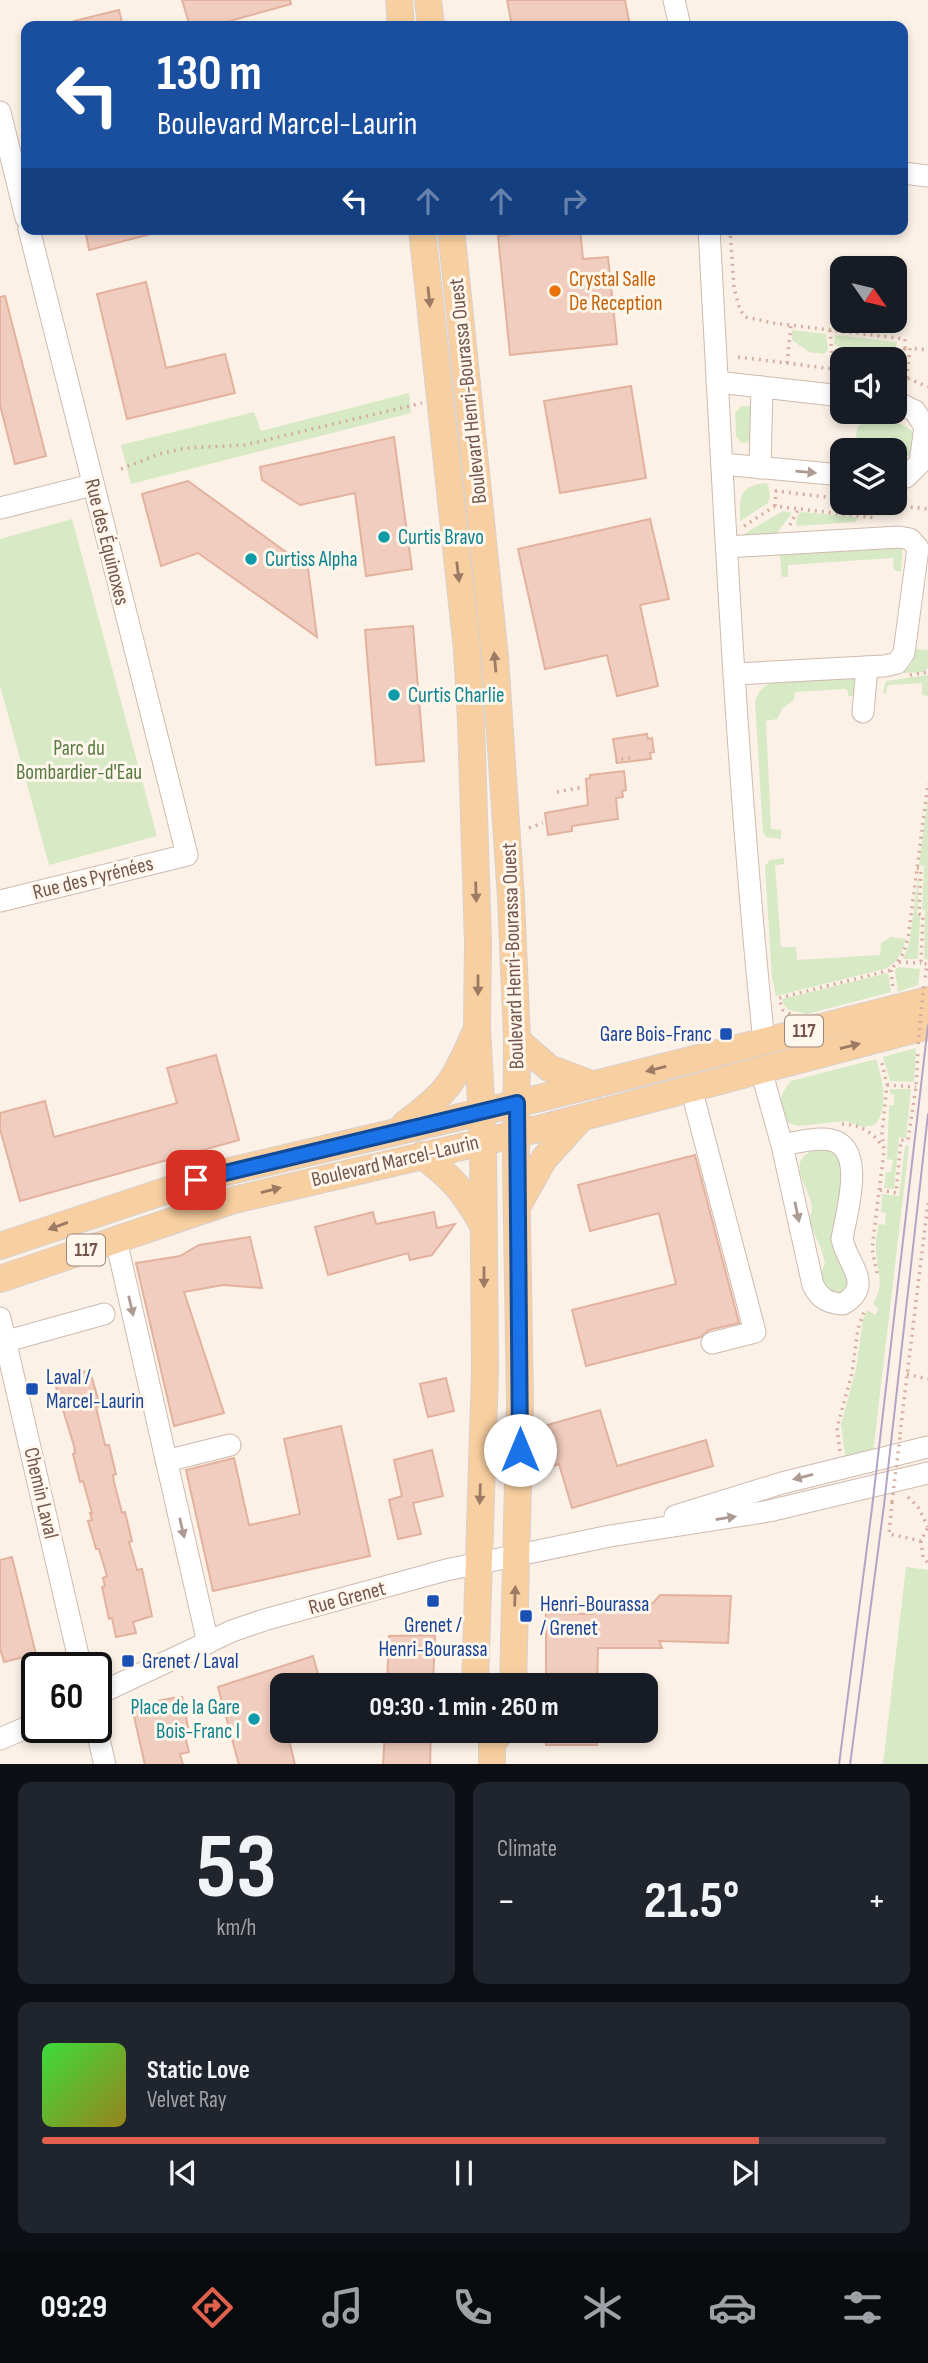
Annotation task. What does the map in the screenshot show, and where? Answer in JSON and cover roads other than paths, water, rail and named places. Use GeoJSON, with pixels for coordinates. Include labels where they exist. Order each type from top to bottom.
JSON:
{"type":"FeatureCollection","features":[{"type":"Feature","properties":{"kind":"main road"},"geometry":{"type":"LineString","coordinates":[[399,0],[401,21]]}},
{"type":"Feature","properties":{"kind":"main road"},"geometry":{"type":"LineString","coordinates":[[428,0],[430,21]]}},
{"type":"Feature","properties":{"kind":"main road","name":"Boulevard Henri-Bourassa Ouest"},"geometry":{"type":"LineString","coordinates":[[423,235],[470,676],[478,942],[477,1027],[483,1141],[485,1370],[475,1673]]}},
{"type":"Feature","properties":{"kind":"main road","name":"Boulevard Henri-Bourassa Ouest"},"geometry":{"type":"LineString","coordinates":[[452,235],[500,720],[517,1041],[520,1403],[513,1673]]}},
{"type":"Feature","properties":{"kind":"main road","name":"Boulevard Marcel-Laurin"},"geometry":{"type":"LineString","coordinates":[[0,1246],[196,1180],[764,1042],[918,1012]]}},
{"type":"Feature","properties":{"kind":"main road","name":"Boulevard Marcel-Laurin"},"geometry":{"type":"LineString","coordinates":[[0,1279],[234,1200],[582,1117],[761,1070],[918,1012]]}},
{"type":"Feature","properties":{"kind":"main road"},"geometry":{"type":"LineString","coordinates":[[395,1131],[432,1104],[447,1089],[477,1027]]}},
{"type":"Feature","properties":{"kind":"main road"},"geometry":{"type":"LineString","coordinates":[[517,1041],[549,1068],[594,1085]]}},
{"type":"Feature","properties":{"kind":"main road"},"geometry":{"type":"LineString","coordinates":[[517,1207],[544,1159],[582,1117]]}},
{"type":"Feature","properties":{"kind":"main road"},"geometry":{"type":"LineString","coordinates":[[422,1155],[463,1190],[484,1226]]}},
{"type":"Feature","properties":{"kind":"street"},"geometry":{"type":"LineString","coordinates":[[674,0],[679,21]]}},
{"type":"Feature","properties":{"kind":"street"},"geometry":{"type":"LineString","coordinates":[[0,112],[21,198]]}},
{"type":"Feature","properties":{"kind":"street"},"geometry":{"type":"LineString","coordinates":[[908,174],[928,176]]}},
{"type":"Feature","properties":{"kind":"street","name":"Rue des Équinoxes"},"geometry":{"type":"LineString","coordinates":[[30,235],[187,855]]}},
{"type":"Feature","properties":{"kind":"street"},"geometry":{"type":"LineString","coordinates":[[709,235],[735,674],[754,944],[764,1042]]}},
{"type":"Feature","properties":{"kind":"street"},"geometry":{"type":"LineString","coordinates":[[717,383],[830,395]]}},
{"type":"Feature","properties":{"kind":"street"},"geometry":{"type":"LineString","coordinates":[[760,468],[762,387]]}},
{"type":"Feature","properties":{"kind":"street"},"geometry":{"type":"LineString","coordinates":[[907,407],[915,411],[925,427],[920,463],[907,476]]}},
{"type":"Feature","properties":{"kind":"street"},"geometry":{"type":"LineString","coordinates":[[722,464],[830,474]]}},
{"type":"Feature","properties":{"kind":"street"},"geometry":{"type":"LineString","coordinates":[[0,508],[92,485]]}},
{"type":"Feature","properties":{"kind":"street"},"geometry":{"type":"LineString","coordinates":[[727,547],[899,537],[915,543],[918,556],[904,653],[897,663],[735,674]]}},
{"type":"Feature","properties":{"kind":"street"},"geometry":{"type":"LineString","coordinates":[[863,712],[867,667]]}},
{"type":"Feature","properties":{"kind":"street","name":"Rue des Pyrénées"},"geometry":{"type":"LineString","coordinates":[[0,901],[187,855]]}},
{"type":"Feature","properties":{"kind":"street"},"geometry":{"type":"LineString","coordinates":[[761,1070],[782,1145],[813,1285],[817,1294],[825,1301],[843,1304],[852,1299],[858,1290],[858,1278],[844,1250],[842,1239],[853,1172],[850,1154],[843,1145],[831,1140],[782,1145]]}},
{"type":"Feature","properties":{"kind":"street"},"geometry":{"type":"LineString","coordinates":[[691,1088],[755,1332],[712,1343]]}},
{"type":"Feature","properties":{"kind":"street"},"geometry":{"type":"LineString","coordinates":[[116,1240],[208,1643]]}},
{"type":"Feature","properties":{"kind":"street"},"geometry":{"type":"LineString","coordinates":[[7,1341],[104,1314]]}},
{"type":"Feature","properties":{"kind":"street","name":"Chemin Laval"},"geometry":{"type":"LineString","coordinates":[[0,1318],[77,1652]]}},
{"type":"Feature","properties":{"kind":"street"},"geometry":{"type":"LineString","coordinates":[[166,1461],[230,1445]]}},
{"type":"Feature","properties":{"kind":"street","name":"Rue Grenet"},"geometry":{"type":"LineString","coordinates":[[610,1536],[764,1488],[928,1447]]}},
{"type":"Feature","properties":{"kind":"street","name":"Rue Grenet"},"geometry":{"type":"LineString","coordinates":[[112,1688],[232,1631],[446,1570],[610,1536],[769,1511],[928,1473]]}},
{"type":"Feature","properties":{"kind":"street"},"geometry":{"type":"LineString","coordinates":[[0,1739],[21,1730]]}},
{"type":"Feature","properties":{"kind":"street"},"geometry":{"type":"LineString","coordinates":[[100,1743],[105,1764]]}},
{"type":"Feature","properties":{"kind":"tram line"},"geometry":{"type":"LineString","coordinates":[[839,1764],[928,1025]]}},
{"type":"Feature","properties":{"kind":"tram line"},"geometry":{"type":"LineString","coordinates":[[850,1764],[884,1505],[928,1114]]}},
{"type":"Feature","properties":{"kind":"place","name":"Crystal Salle De Reception"},"geometry":{"type":"Point","coordinates":[555,291]}},
{"type":"Feature","properties":{"kind":"place","name":"Curtis Bravo"},"geometry":{"type":"Point","coordinates":[384,537]}},
{"type":"Feature","properties":{"kind":"place","name":"Curtiss Alpha"},"geometry":{"type":"Point","coordinates":[251,559]}},
{"type":"Feature","properties":{"kind":"place","name":"Curtis Charlie"},"geometry":{"type":"Point","coordinates":[394,695]}},
{"type":"Feature","properties":{"kind":"place","name":"Gare Bois-Franc"},"geometry":{"type":"Point","coordinates":[726,1034]}},
{"type":"Feature","properties":{"kind":"place","name":"Laval / Marcel-Laurin"},"geometry":{"type":"Point","coordinates":[32,1389]}},
{"type":"Feature","properties":{"kind":"place","name":"Grenet / Henri-Bourassa"},"geometry":{"type":"Point","coordinates":[433,1601]}},
{"type":"Feature","properties":{"kind":"place","name":"Henri-Bourassa / Grenet"},"geometry":{"type":"Point","coordinates":[526,1616]}},
{"type":"Feature","properties":{"kind":"place","name":"Grenet / Laval"},"geometry":{"type":"Point","coordinates":[128,1661]}},
{"type":"Feature","properties":{"kind":"place","name":"Place de la Gare Bois-Franc I"},"geometry":{"type":"Point","coordinates":[254,1719]}},
{"type":"Feature","properties":{"kind":"park label","name":"Parc du Bombardier-d'Eau"},"geometry":{"type":"Point","coordinates":[79,760]}}]}
